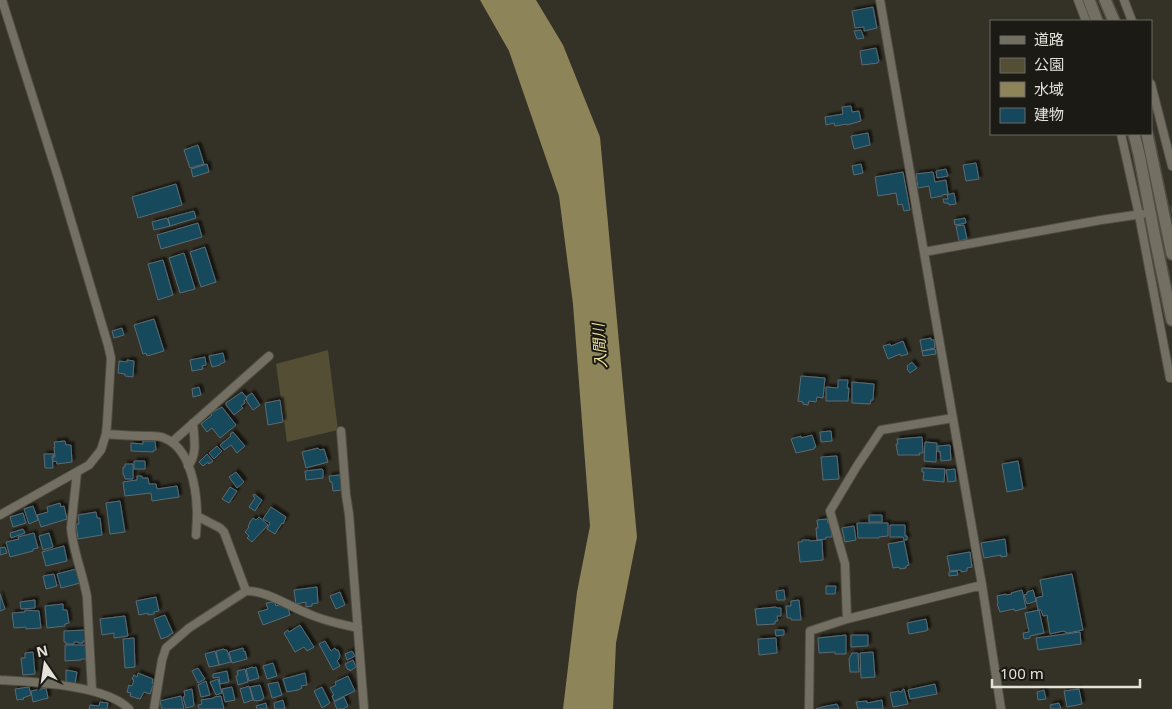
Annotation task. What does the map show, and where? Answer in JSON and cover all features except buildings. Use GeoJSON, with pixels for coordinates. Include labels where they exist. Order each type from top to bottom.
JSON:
{"type":"FeatureCollection","features":[{"type":"Feature","properties":{"kind":"main road"},"geometry":{"type":"LineString","coordinates":[[1089,0],[1097,20]]}},
{"type":"Feature","properties":{"kind":"main road"},"geometry":{"type":"LineString","coordinates":[[1105,0],[1114,20]]}},
{"type":"Feature","properties":{"kind":"main road"},"geometry":{"type":"LineString","coordinates":[[1134,135],[1172,320]]}},
{"type":"Feature","properties":{"kind":"main road"},"geometry":{"type":"LineString","coordinates":[[1147,135],[1172,254]]}},
{"type":"Feature","properties":{"kind":"street"},"geometry":{"type":"LineString","coordinates":[[0,514],[89,465],[101,450],[106,434],[111,358],[59,180],[2,0]]}},
{"type":"Feature","properties":{"kind":"street"},"geometry":{"type":"LineString","coordinates":[[880,0],[982,585],[1001,709]]}},
{"type":"Feature","properties":{"kind":"street"},"geometry":{"type":"LineString","coordinates":[[1078,0],[1086,20]]}},
{"type":"Feature","properties":{"kind":"street"},"geometry":{"type":"LineString","coordinates":[[1124,0],[1132,20]]}},
{"type":"Feature","properties":{"kind":"street"},"geometry":{"type":"LineString","coordinates":[[1152,88],[1172,166]]}},
{"type":"Feature","properties":{"kind":"street"},"geometry":{"type":"LineString","coordinates":[[1121,135],[1141,214],[1170,378]]}},
{"type":"Feature","properties":{"kind":"street"},"geometry":{"type":"LineString","coordinates":[[924,252],[1141,214]]}},
{"type":"Feature","properties":{"kind":"street"},"geometry":{"type":"LineString","coordinates":[[172,442],[269,356]]}},
{"type":"Feature","properties":{"kind":"street"},"geometry":{"type":"LineString","coordinates":[[846,619],[845,564],[830,511],[856,466],[881,430],[953,418]]}},
{"type":"Feature","properties":{"kind":"street"},"geometry":{"type":"LineString","coordinates":[[188,466],[193,460],[195,453],[193,423]]}},
{"type":"Feature","properties":{"kind":"street"},"geometry":{"type":"LineString","coordinates":[[341,431],[364,709]]}},
{"type":"Feature","properties":{"kind":"street"},"geometry":{"type":"LineString","coordinates":[[106,434],[162,437],[172,442],[184,456],[194,484],[197,499],[196,535]]}},
{"type":"Feature","properties":{"kind":"street"},"geometry":{"type":"LineString","coordinates":[[77,472],[71,528],[88,597],[92,691]]}},
{"type":"Feature","properties":{"kind":"street"},"geometry":{"type":"LineString","coordinates":[[197,516],[224,532],[246,591]]}},
{"type":"Feature","properties":{"kind":"street"},"geometry":{"type":"LineString","coordinates":[[809,709],[810,631],[846,619],[982,585]]}},
{"type":"Feature","properties":{"kind":"street"},"geometry":{"type":"LineString","coordinates":[[154,709],[162,660],[166,648],[189,628],[246,591],[254,591],[319,618],[358,628]]}},
{"type":"Feature","properties":{"kind":"street"},"geometry":{"type":"LineString","coordinates":[[0,680],[92,691],[114,698],[129,709]]}},
{"type":"Feature","properties":{"kind":"green space"},"geometry":{"type":"Polygon","coordinates":[[[328,350],[338,430],[287,442],[276,364],[328,350]]]}},
{"type":"Feature","properties":{"kind":"water","name":"入間川"},"geometry":{"type":"Polygon","coordinates":[[[480,0],[536,0],[563,45],[600,137],[637,537],[616,643],[613,709],[563,709],[577,592],[590,526],[573,304],[559,196],[509,51],[480,0]]]}},
{"type":"Feature","properties":{"kind":"tunnel"},"geometry":{"type":"LineString","coordinates":[[1147,213],[1172,209]]}}]}
